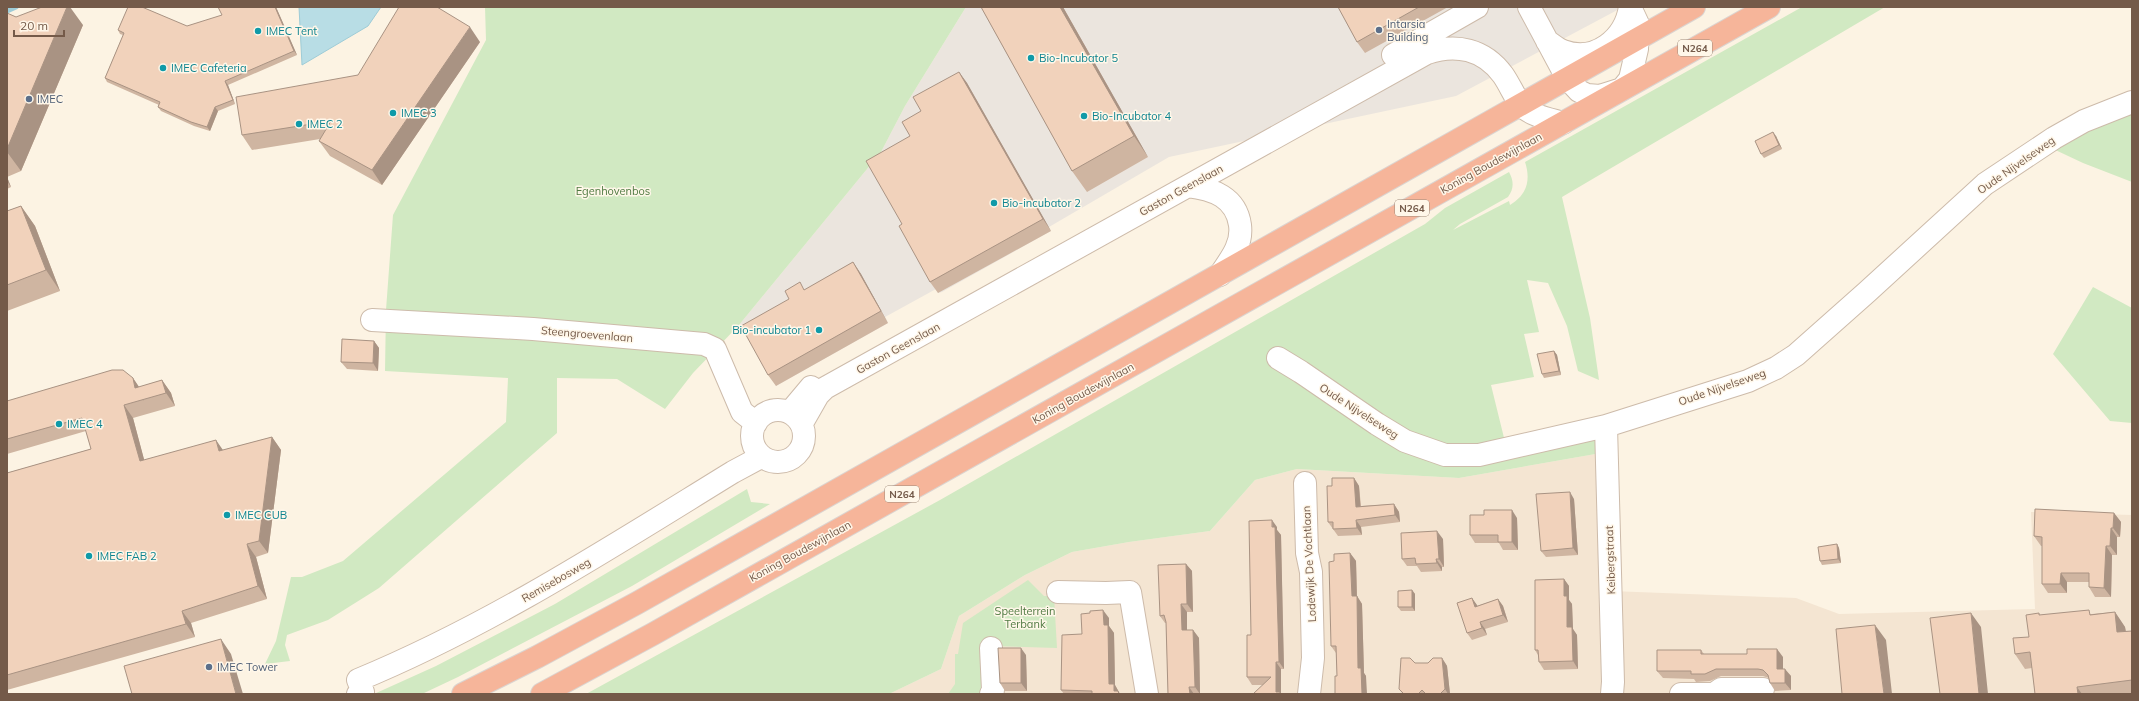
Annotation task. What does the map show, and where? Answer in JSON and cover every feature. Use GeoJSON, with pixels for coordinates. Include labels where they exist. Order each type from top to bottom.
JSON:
{"type":"FeatureCollection","features":[{"type":"Feature","properties":{"kind":"highway"},"geometry":{"type":"LineString","coordinates":[[463,694],[537,657],[643,600],[1694,7]]}},
{"type":"Feature","properties":{"kind":"highway","name":"Koning Boudewijnlaan"},"geometry":{"type":"LineString","coordinates":[[542,694],[667,626],[1769,7]]}},
{"type":"Feature","properties":{"kind":"street","name":"Gaston Geenslaan"},"geometry":{"type":"LineString","coordinates":[[796,418],[812,385],[1477,7]]}},
{"type":"Feature","properties":{"kind":"street"},"geometry":{"type":"LineString","coordinates":[[1529,7],[1567,78]]}},
{"type":"Feature","properties":{"kind":"street"},"geometry":{"type":"LineString","coordinates":[[1547,41],[1562,51],[1581,55],[1596,52],[1612,43],[1622,30],[1628,18],[1630,7]]}},
{"type":"Feature","properties":{"kind":"street"},"geometry":{"type":"LineString","coordinates":[[1622,90],[1630,79],[1638,38],[1638,24],[1630,7]]}},
{"type":"Feature","properties":{"kind":"street","name":"Gaston Geenslaan"},"geometry":{"type":"LineString","coordinates":[[796,418],[825,388],[1417,58],[1442,48],[1467,49],[1489,60],[1504,76],[1522,105],[1537,115],[1563,123]]}},
{"type":"Feature","properties":{"kind":"street","name":"Koning Boudewijnlaan"},"geometry":{"type":"LineString","coordinates":[[1567,78],[1579,91],[1587,96],[1600,96],[1622,90]]}},
{"type":"Feature","properties":{"kind":"street","name":"Oude Nijvelseweg"},"geometry":{"type":"LineString","coordinates":[[1278,358],[1377,424],[1405,440],[1445,455],[1479,455],[1606,426],[1748,380],[1776,368],[1796,355],[1985,184],[2054,138],[2084,122],[2132,102]]}},
{"type":"Feature","properties":{"kind":"street"},"geometry":{"type":"LineString","coordinates":[[1188,186],[1208,189],[1221,195],[1233,204],[1239,216],[1241,232],[1237,248],[1220,275]]}},
{"type":"Feature","properties":{"kind":"street","name":"Steengroevenlaan"},"geometry":{"type":"LineString","coordinates":[[372,320],[533,330],[704,344],[715,349],[742,412],[756,423]]}},
{"type":"Feature","properties":{"kind":"street"},"geometry":{"type":"LineString","coordinates":[[782,410],[796,418],[805,432],[805,441],[796,456],[780,463],[771,462],[761,456],[755,448],[752,438],[752,430],[756,423],[768,412],[782,410]]}},
{"type":"Feature","properties":{"kind":"street","name":"Keibergstraat"},"geometry":{"type":"LineString","coordinates":[[1606,426],[1613,682],[1612,694]]}},
{"type":"Feature","properties":{"kind":"street","name":"Remisebosweg"},"geometry":{"type":"LineString","coordinates":[[358,694],[363,692],[358,680],[452,638],[550,584],[761,456]]}},
{"type":"Feature","properties":{"kind":"street","name":"Lodewijk De Vochtlaan"},"geometry":{"type":"LineString","coordinates":[[1305,483],[1307,553],[1311,572],[1313,658],[1309,694]]}},
{"type":"Feature","properties":{"kind":"street"},"geometry":{"type":"LineString","coordinates":[[1058,592],[1106,593],[1130,585],[1147,694]]}},
{"type":"Feature","properties":{"kind":"street"},"geometry":{"type":"LineString","coordinates":[[991,648],[993,690],[991,694]]}},
{"type":"Feature","properties":{"kind":"street"},"geometry":{"type":"LineString","coordinates":[[1682,694],[1714,694],[1721,689],[1764,689]]}},
{"type":"Feature","properties":{"kind":"shaded area"},"geometry":{"type":"Polygon","coordinates":[[[966,7],[1623,7],[1456,96],[1169,157],[1049,227],[1051,231],[942,292],[938,293],[936,289],[885,317],[888,323],[776,386],[749,338],[739,325],[881,152],[905,106],[966,7]]]}},
{"type":"Feature","properties":{"kind":"shaded area"},"geometry":{"type":"Polygon","coordinates":[[[1607,452],[1611,591],[1796,598],[1839,614],[2035,609],[2031,512],[2132,515],[2132,694],[889,694],[941,669],[959,616],[1025,575],[1072,552],[1129,542],[1210,531],[1255,480],[1297,469],[1459,478],[1607,452]]]}},
{"type":"Feature","properties":{"kind":"green space","name":"Egenhovenbos"},"geometry":{"type":"Polygon","coordinates":[[[485,7],[966,7],[905,106],[881,152],[739,325],[693,373],[665,409],[617,379],[557,378],[557,433],[379,588],[328,620],[287,635],[285,645],[290,661],[265,664],[276,641],[291,577],[302,577],[343,561],[506,422],[508,378],[385,371],[386,310],[393,215],[486,40],[485,7]]]}},
{"type":"Feature","properties":{"kind":"green space"},"geometry":{"type":"Polygon","coordinates":[[[1802,7],[1885,7],[1562,197],[1590,318],[1599,380],[1578,371],[1567,326],[1548,283],[1527,280],[1539,332],[1524,334],[1534,377],[1491,385],[1507,450],[1606,426],[1607,452],[1459,478],[1297,469],[1255,480],[1210,531],[1129,542],[1072,552],[1025,575],[959,616],[941,669],[889,694],[586,694],[940,500],[1425,224],[1445,208],[1509,172],[1513,185],[1508,197],[1460,224],[1453,230],[1509,201],[1510,205],[1524,192],[1528,175],[1525,162],[1802,7]]]}},
{"type":"Feature","properties":{"kind":"green space"},"geometry":{"type":"Polygon","coordinates":[[[2132,108],[2132,182],[2083,163],[2049,147],[2132,108]]]}},
{"type":"Feature","properties":{"kind":"green space"},"geometry":{"type":"Polygon","coordinates":[[[2093,287],[2132,308],[2132,423],[2110,421],[2053,354],[2093,287]]]}},
{"type":"Feature","properties":{"kind":"green space"},"geometry":{"type":"Polygon","coordinates":[[[747,489],[751,502],[770,504],[632,586],[458,677],[422,694],[374,694],[436,666],[555,604],[747,489]]]}},
{"type":"Feature","properties":{"kind":"green space","name":"Speelterrein Terbank"},"geometry":{"type":"Polygon","coordinates":[[[1028,580],[1044,596],[1054,596],[1057,648],[990,646],[988,694],[948,694],[955,684],[955,654],[958,654],[963,623],[1028,580]]]}},
{"type":"Feature","properties":{"kind":"water"},"geometry":{"type":"Polygon","coordinates":[[[299,7],[381,7],[368,26],[302,65],[299,7]]]}},
{"type":"Feature","properties":{"kind":"building"},"geometry":{"type":"Polygon","coordinates":[[[42,7],[67,7],[7,149],[7,13],[16,17],[42,7]]]}},
{"type":"Feature","properties":{"kind":"building","name":"IMEC Cafeteria"},"geometry":{"type":"Polygon","coordinates":[[[128,7],[142,7],[187,26],[222,15],[218,7],[275,7],[294,51],[225,81],[233,100],[215,107],[207,127],[191,122],[158,107],[160,102],[105,78],[124,33],[118,30],[128,7]]]}},
{"type":"Feature","properties":{"kind":"building"},"geometry":{"type":"Polygon","coordinates":[[[399,7],[437,7],[470,27],[372,170],[319,141],[331,121],[242,135],[236,97],[358,75],[399,7]]]}},
{"type":"Feature","properties":{"kind":"building","name":"Bio-Incubator 4"},"geometry":{"type":"Polygon","coordinates":[[[981,7],[1060,7],[1134,136],[1072,171],[981,7]]]}},
{"type":"Feature","properties":{"kind":"building"},"geometry":{"type":"Polygon","coordinates":[[[1338,7],[1419,7],[1357,42],[1338,7]]]}},
{"type":"Feature","properties":{"kind":"building"},"geometry":{"type":"Polygon","coordinates":[[[959,72],[1043,219],[930,282],[899,226],[902,224],[866,161],[910,136],[902,122],[921,111],[913,97],[959,72]]]}},
{"type":"Feature","properties":{"kind":"building"},"geometry":{"type":"Polygon","coordinates":[[[1773,132],[1779,145],[1761,154],[1755,141],[1773,132]]]}},
{"type":"Feature","properties":{"kind":"building"},"geometry":{"type":"Polygon","coordinates":[[[21,206],[46,270],[7,285],[7,211],[21,206]]]}},
{"type":"Feature","properties":{"kind":"building","name":"Bio-incubator 1"},"geometry":{"type":"Polygon","coordinates":[[[853,262],[881,311],[768,375],[741,326],[789,299],[785,291],[800,282],[804,290],[853,262]]]}},
{"type":"Feature","properties":{"kind":"building"},"geometry":{"type":"Polygon","coordinates":[[[342,339],[374,341],[373,363],[341,362],[342,339]]]}},
{"type":"Feature","properties":{"kind":"building"},"geometry":{"type":"Polygon","coordinates":[[[1554,351],[1559,371],[1542,374],[1537,354],[1554,351]]]}},
{"type":"Feature","properties":{"kind":"building"},"geometry":{"type":"Polygon","coordinates":[[[112,370],[123,370],[133,378],[135,388],[162,380],[166,393],[124,405],[140,461],[216,440],[219,451],[272,437],[259,541],[247,544],[258,586],[182,611],[186,624],[7,675],[7,473],[91,449],[82,418],[7,439],[7,401],[112,370]]]}},
{"type":"Feature","properties":{"kind":"building"},"geometry":{"type":"Polygon","coordinates":[[[1332,478],[1354,478],[1356,507],[1394,504],[1395,515],[1356,520],[1357,528],[1333,529],[1333,522],[1328,522],[1327,486],[1332,486],[1332,478]]]}},
{"type":"Feature","properties":{"kind":"building"},"geometry":{"type":"Polygon","coordinates":[[[1570,492],[1573,548],[1541,551],[1536,494],[1570,492]]]}},
{"type":"Feature","properties":{"kind":"building"},"geometry":{"type":"Polygon","coordinates":[[[2035,509],[2114,513],[2110,546],[2106,546],[2104,588],[2089,587],[2089,573],[2061,573],[2060,584],[2042,584],[2042,537],[2034,536],[2035,509]]]}},
{"type":"Feature","properties":{"kind":"building"},"geometry":{"type":"Polygon","coordinates":[[[1484,510],[1512,510],[1512,542],[1498,542],[1498,535],[1470,535],[1470,515],[1484,515],[1484,510]]]}},
{"type":"Feature","properties":{"kind":"building"},"geometry":{"type":"Polygon","coordinates":[[[1272,520],[1272,527],[1275,527],[1279,662],[1276,662],[1276,692],[1280,692],[1280,694],[1253,694],[1271,677],[1247,677],[1247,635],[1251,635],[1249,521],[1272,520]]]}},
{"type":"Feature","properties":{"kind":"building"},"geometry":{"type":"Polygon","coordinates":[[[1437,531],[1439,559],[1436,559],[1437,563],[1416,564],[1415,558],[1402,559],[1401,533],[1437,531]]]}},
{"type":"Feature","properties":{"kind":"building"},"geometry":{"type":"Polygon","coordinates":[[[1837,544],[1838,559],[1820,561],[1818,547],[1837,544]]]}},
{"type":"Feature","properties":{"kind":"building"},"geometry":{"type":"Polygon","coordinates":[[[1350,553],[1352,596],[1357,596],[1358,668],[1361,668],[1362,694],[1335,694],[1335,676],[1337,676],[1336,646],[1331,646],[1329,562],[1334,561],[1334,554],[1350,553]]]}},
{"type":"Feature","properties":{"kind":"building"},"geometry":{"type":"Polygon","coordinates":[[[1186,564],[1187,604],[1181,604],[1182,630],[1193,630],[1195,687],[1189,687],[1190,694],[1168,694],[1166,622],[1164,615],[1160,616],[1158,565],[1186,564]]]}},
{"type":"Feature","properties":{"kind":"building"},"geometry":{"type":"Polygon","coordinates":[[[1564,579],[1564,596],[1567,596],[1567,627],[1572,627],[1573,661],[1539,662],[1538,650],[1535,650],[1535,580],[1564,579]]]}},
{"type":"Feature","properties":{"kind":"building"},"geometry":{"type":"Polygon","coordinates":[[[1412,590],[1412,607],[1398,607],[1398,591],[1412,590]]]}},
{"type":"Feature","properties":{"kind":"building"},"geometry":{"type":"Polygon","coordinates":[[[1472,598],[1475,607],[1498,599],[1503,615],[1480,622],[1482,628],[1467,633],[1457,603],[1472,598]]]}},
{"type":"Feature","properties":{"kind":"building"},"geometry":{"type":"Polygon","coordinates":[[[1103,610],[1104,625],[1108,625],[1109,684],[1114,684],[1114,691],[1118,691],[1119,694],[1092,694],[1092,691],[1061,690],[1062,635],[1082,634],[1081,614],[1090,613],[1090,611],[1103,610]]]}},
{"type":"Feature","properties":{"kind":"building"},"geometry":{"type":"Polygon","coordinates":[[[2089,610],[2090,615],[2115,612],[2117,632],[2132,631],[2132,680],[2077,687],[2078,694],[2035,694],[2030,652],[2015,654],[2013,638],[2029,637],[2026,615],[2089,610]]]}},
{"type":"Feature","properties":{"kind":"building"},"geometry":{"type":"Polygon","coordinates":[[[1971,613],[1979,694],[1940,694],[1930,618],[1971,613]]]}},
{"type":"Feature","properties":{"kind":"building"},"geometry":{"type":"Polygon","coordinates":[[[1875,625],[1884,694],[1842,694],[1836,629],[1875,625]]]}},
{"type":"Feature","properties":{"kind":"building"},"geometry":{"type":"Polygon","coordinates":[[[221,639],[236,694],[132,694],[124,666],[221,639]]]}},
{"type":"Feature","properties":{"kind":"building"},"geometry":{"type":"Polygon","coordinates":[[[998,648],[1021,648],[1021,683],[1000,683],[998,648]]]}},
{"type":"Feature","properties":{"kind":"building"},"geometry":{"type":"Polygon","coordinates":[[[1747,649],[1777,649],[1777,669],[1785,669],[1785,683],[1770,683],[1768,675],[1763,670],[1758,669],[1716,669],[1705,674],[1691,674],[1691,671],[1657,671],[1657,650],[1701,650],[1701,654],[1747,654],[1747,649]]]}},
{"type":"Feature","properties":{"kind":"building"},"geometry":{"type":"Polygon","coordinates":[[[1401,658],[1410,658],[1415,663],[1428,663],[1433,658],[1442,658],[1445,689],[1440,694],[1426,694],[1422,690],[1418,694],[1404,694],[1399,689],[1401,658]]]}},
{"type":"Feature","properties":{"kind":"waterway"},"geometry":{"type":"LineString","coordinates":[[7,11],[16,7]]}},
{"type":"Feature","properties":{"kind":"place","name":"Intarsia Building"},"geometry":{"type":"Point","coordinates":[1379,30]}},
{"type":"Feature","properties":{"kind":"place","name":"IMEC Tent"},"geometry":{"type":"Point","coordinates":[258,31]}},
{"type":"Feature","properties":{"kind":"place","name":"Bio-Incubator 5"},"geometry":{"type":"Point","coordinates":[1031,58]}},
{"type":"Feature","properties":{"kind":"place","name":"IMEC Cafeteria"},"geometry":{"type":"Point","coordinates":[163,68]}},
{"type":"Feature","properties":{"kind":"place","name":"IMEC"},"geometry":{"type":"Point","coordinates":[29,99]}},
{"type":"Feature","properties":{"kind":"place","name":"IMEC 3"},"geometry":{"type":"Point","coordinates":[393,113]}},
{"type":"Feature","properties":{"kind":"place","name":"Bio-Incubator 4"},"geometry":{"type":"Point","coordinates":[1084,116]}},
{"type":"Feature","properties":{"kind":"place","name":"IMEC 2"},"geometry":{"type":"Point","coordinates":[299,124]}},
{"type":"Feature","properties":{"kind":"place","name":"Bio-incubator 2"},"geometry":{"type":"Point","coordinates":[994,203]}},
{"type":"Feature","properties":{"kind":"place","name":"Bio-incubator 1"},"geometry":{"type":"Point","coordinates":[819,330]}},
{"type":"Feature","properties":{"kind":"place","name":"IMEC 4"},"geometry":{"type":"Point","coordinates":[59,424]}},
{"type":"Feature","properties":{"kind":"place","name":"IMEC CUB"},"geometry":{"type":"Point","coordinates":[227,515]}},
{"type":"Feature","properties":{"kind":"place","name":"IMEC FAB 2"},"geometry":{"type":"Point","coordinates":[89,556]}},
{"type":"Feature","properties":{"kind":"place","name":"IMEC Tower"},"geometry":{"type":"Point","coordinates":[209,667]}}]}
